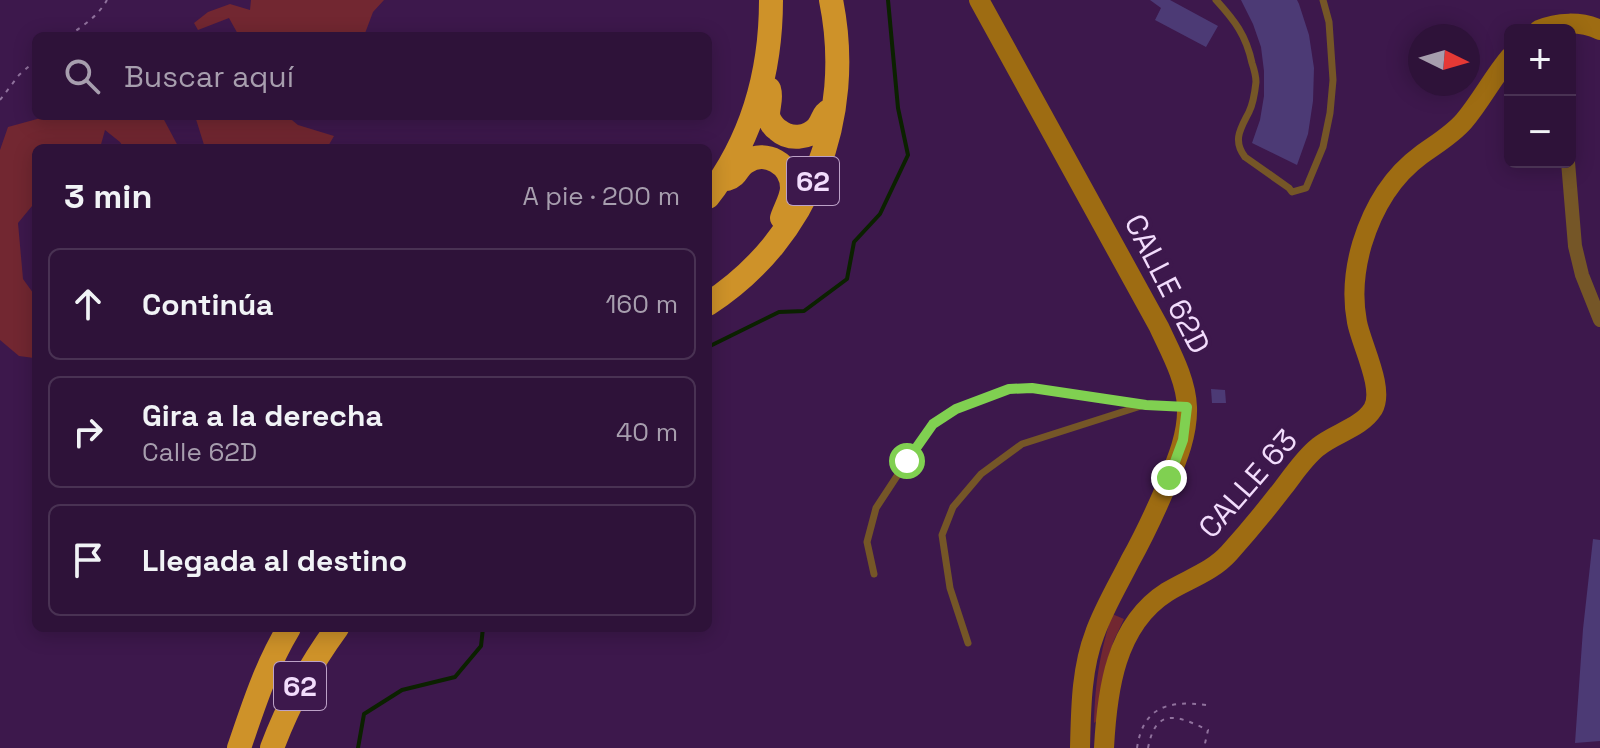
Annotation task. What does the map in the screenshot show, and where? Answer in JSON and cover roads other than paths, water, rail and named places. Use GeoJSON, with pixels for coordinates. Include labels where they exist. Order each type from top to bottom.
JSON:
{"type":"FeatureCollection","features":[{"type":"Feature","properties":{"kind":"highway"},"geometry":{"type":"LineString","coordinates":[[714,189],[739,148],[754,113],[765,76],[771,31],[771,0]]}},
{"type":"Feature","properties":{"kind":"highway","name":"62"},"geometry":{"type":"LineString","coordinates":[[712,301],[739,282],[772,247],[792,220],[812,183],[828,139],[835,107],[839,66],[831,0]]}},
{"type":"Feature","properties":{"kind":"highway"},"geometry":{"type":"LineString","coordinates":[[765,76],[771,95],[768,116],[782,134],[803,137],[811,133],[823,114],[835,107]]}},
{"type":"Feature","properties":{"kind":"highway"},"geometry":{"type":"LineString","coordinates":[[714,189],[734,177],[745,162],[764,157],[782,164],[788,172],[792,189],[772,247]]}},
{"type":"Feature","properties":{"kind":"highway","name":"62"},"geometry":{"type":"LineString","coordinates":[[239,748],[257,693],[287,632]]}},
{"type":"Feature","properties":{"kind":"highway","name":"62"},"geometry":{"type":"LineString","coordinates":[[272,748],[297,692],[334,632]]}},
{"type":"Feature","properties":{"kind":"main road","name":"CALLE 62D"},"geometry":{"type":"LineString","coordinates":[[979,0],[1159,327],[1184,387],[1187,407],[1178,458],[1094,636],[1085,675],[1080,748]]}},
{"type":"Feature","properties":{"kind":"main road"},"geometry":{"type":"LineString","coordinates":[[1576,24],[1600,30]]}},
{"type":"Feature","properties":{"kind":"main road","name":"CALLE 63"},"geometry":{"type":"LineString","coordinates":[[1104,748],[1108,702],[1118,652],[1141,614],[1165,593],[1221,562],[1302,463],[1320,445],[1362,420],[1374,408],[1377,397],[1375,382],[1357,322],[1354,299],[1361,246],[1371,218],[1383,194],[1402,170],[1463,122],[1504,65]]}},
{"type":"Feature","properties":{"kind":"street"},"geometry":{"type":"LineString","coordinates":[[1568,168],[1575,246],[1582,275],[1600,320]]}},
{"type":"Feature","properties":{"kind":"lane"},"geometry":{"type":"LineString","coordinates":[[1216,0],[1242,33],[1256,81],[1251,109],[1239,130],[1240,151],[1292,192],[1306,188],[1323,147],[1330,113],[1333,80],[1329,22],[1323,0]]}},
{"type":"Feature","properties":{"kind":"lane"},"geometry":{"type":"LineString","coordinates":[[874,574],[867,542],[876,508],[933,424],[956,409],[1009,389],[1032,388],[1146,405],[1187,407]]}},
{"type":"Feature","properties":{"kind":"lane"},"geometry":{"type":"LineString","coordinates":[[968,643],[950,588],[942,535],[953,507],[981,474],[1022,444],[1146,405]]}},
{"type":"Feature","properties":{"kind":"waterway"},"geometry":{"type":"LineString","coordinates":[[712,345],[779,312],[804,311],[847,279],[854,242],[880,214],[908,155],[898,108],[888,0]]}},
{"type":"Feature","properties":{"kind":"waterway"},"geometry":{"type":"LineString","coordinates":[[358,748],[364,714],[402,690],[455,677],[481,646],[483,632]]}}]}
